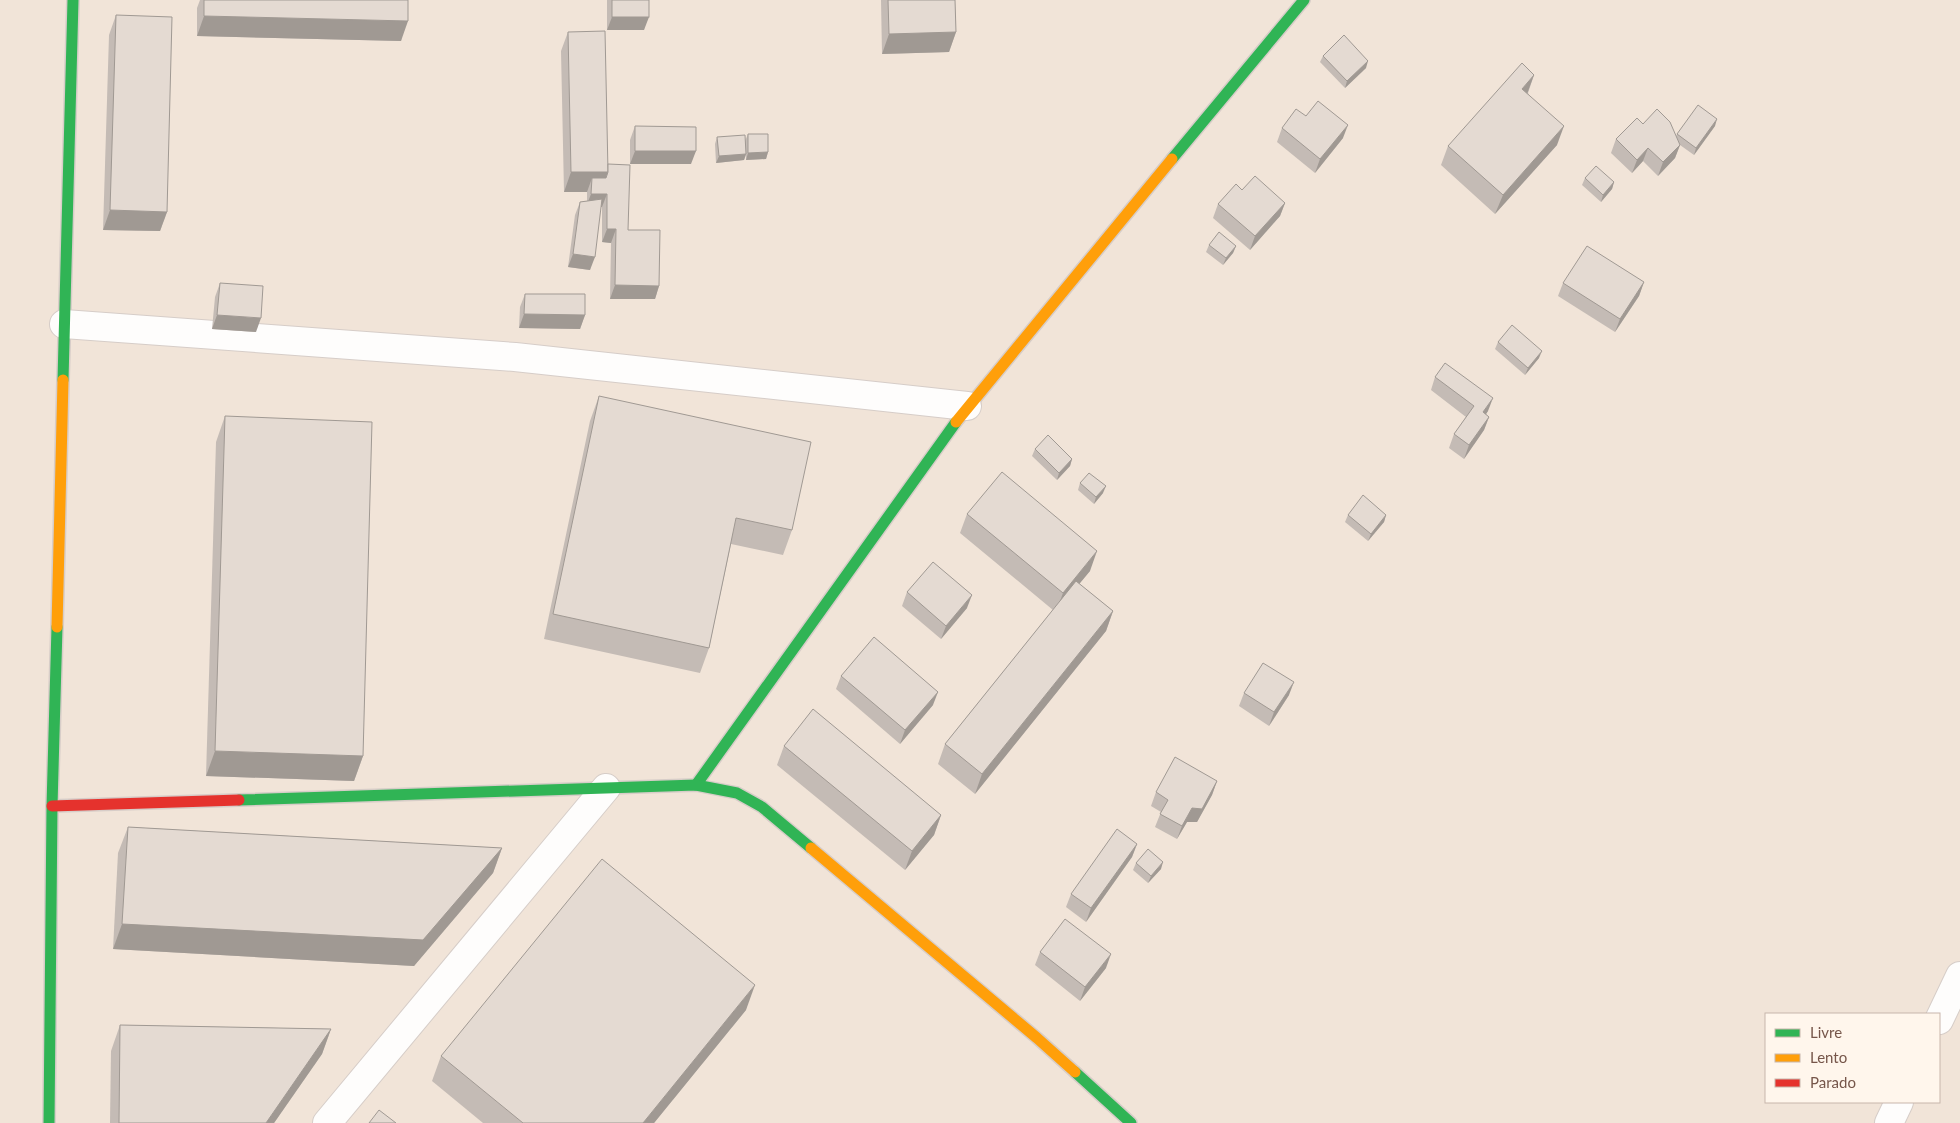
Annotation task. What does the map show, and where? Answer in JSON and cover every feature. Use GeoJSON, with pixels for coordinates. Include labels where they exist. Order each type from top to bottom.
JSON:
{"type":"FeatureCollection","features":[{"type":"Feature","properties":{"kind":"street"},"geometry":{"type":"LineString","coordinates":[[49,1123],[52,806],[73,0]]}},
{"type":"Feature","properties":{"kind":"street"},"geometry":{"type":"LineString","coordinates":[[696,785],[967,406],[1304,0]]}},
{"type":"Feature","properties":{"kind":"street"},"geometry":{"type":"LineString","coordinates":[[64,324],[515,357],[967,406]]}},
{"type":"Feature","properties":{"kind":"street"},"geometry":{"type":"LineString","coordinates":[[52,806],[696,785],[737,793],[762,807],[1037,1038],[1131,1123]]}},
{"type":"Feature","properties":{"kind":"street"},"geometry":{"type":"LineString","coordinates":[[327,1123],[606,788]]}},
{"type":"Feature","properties":{"kind":"street"},"geometry":{"type":"LineString","coordinates":[[1940,1018],[1960,976]]}},
{"type":"Feature","properties":{"kind":"street"},"geometry":{"type":"LineString","coordinates":[[1889,1123],[1899,1103]]}},
{"type":"Feature","properties":{"kind":"shaded area"},"geometry":{"type":"Polygon","coordinates":[[[0,0],[1960,0],[1960,1123],[0,1123],[0,0]]]}},
{"type":"Feature","properties":{"kind":"building"},"geometry":{"type":"Polygon","coordinates":[[[204,0],[408,0],[408,21],[204,16],[204,0]]]}},
{"type":"Feature","properties":{"kind":"building"},"geometry":{"type":"Polygon","coordinates":[[[612,0],[649,0],[649,17],[612,17],[612,0]]]}},
{"type":"Feature","properties":{"kind":"building"},"geometry":{"type":"Polygon","coordinates":[[[888,0],[955,0],[956,32],[889,34],[888,0]]]}},
{"type":"Feature","properties":{"kind":"building"},"geometry":{"type":"Polygon","coordinates":[[[116,15],[172,17],[167,212],[110,210],[116,15]]]}},
{"type":"Feature","properties":{"kind":"building"},"geometry":{"type":"Polygon","coordinates":[[[605,31],[608,172],[571,172],[568,32],[605,31]]]}},
{"type":"Feature","properties":{"kind":"building"},"geometry":{"type":"Polygon","coordinates":[[[1344,35],[1368,61],[1347,81],[1323,56],[1344,35]]]}},
{"type":"Feature","properties":{"kind":"building"},"geometry":{"type":"Polygon","coordinates":[[[1522,63],[1534,75],[1522,89],[1564,126],[1503,195],[1448,146],[1522,63]]]}},
{"type":"Feature","properties":{"kind":"building"},"geometry":{"type":"Polygon","coordinates":[[[1318,101],[1348,125],[1320,159],[1282,128],[1296,109],[1306,116],[1318,101]]]}},
{"type":"Feature","properties":{"kind":"building"},"geometry":{"type":"Polygon","coordinates":[[[1698,105],[1717,119],[1696,148],[1677,134],[1698,105]]]}},
{"type":"Feature","properties":{"kind":"building"},"geometry":{"type":"Polygon","coordinates":[[[1657,109],[1670,122],[1680,145],[1663,162],[1648,148],[1637,160],[1616,139],[1637,118],[1643,124],[1657,109]]]}},
{"type":"Feature","properties":{"kind":"building"},"geometry":{"type":"Polygon","coordinates":[[[635,126],[696,127],[696,151],[635,151],[635,126]]]}},
{"type":"Feature","properties":{"kind":"building"},"geometry":{"type":"Polygon","coordinates":[[[748,134],[768,134],[768,152],[748,153],[748,134]]]}},
{"type":"Feature","properties":{"kind":"building"},"geometry":{"type":"Polygon","coordinates":[[[745,135],[746,154],[719,156],[717,137],[745,135]]]}},
{"type":"Feature","properties":{"kind":"building"},"geometry":{"type":"Polygon","coordinates":[[[608,164],[630,165],[628,230],[660,230],[659,286],[615,285],[616,229],[607,229],[607,194],[591,194],[592,178],[606,178],[608,164]]]}},
{"type":"Feature","properties":{"kind":"building"},"geometry":{"type":"Polygon","coordinates":[[[1596,166],[1614,182],[1603,195],[1585,178],[1596,166]]]}},
{"type":"Feature","properties":{"kind":"building"},"geometry":{"type":"Polygon","coordinates":[[[1255,176],[1285,203],[1255,236],[1218,204],[1236,184],[1242,190],[1255,176]]]}},
{"type":"Feature","properties":{"kind":"building"},"geometry":{"type":"Polygon","coordinates":[[[602,199],[595,257],[573,254],[580,202],[602,199]]]}},
{"type":"Feature","properties":{"kind":"building"},"geometry":{"type":"Polygon","coordinates":[[[1219,232],[1236,246],[1226,258],[1209,245],[1219,232]]]}},
{"type":"Feature","properties":{"kind":"building"},"geometry":{"type":"Polygon","coordinates":[[[1587,246],[1644,282],[1620,319],[1563,283],[1587,246]]]}},
{"type":"Feature","properties":{"kind":"building"},"geometry":{"type":"Polygon","coordinates":[[[220,283],[263,286],[261,318],[217,315],[220,283]]]}},
{"type":"Feature","properties":{"kind":"building"},"geometry":{"type":"Polygon","coordinates":[[[525,294],[585,294],[585,315],[524,314],[525,294]]]}},
{"type":"Feature","properties":{"kind":"building"},"geometry":{"type":"Polygon","coordinates":[[[1512,325],[1542,351],[1528,368],[1498,342],[1512,325]]]}},
{"type":"Feature","properties":{"kind":"building"},"geometry":{"type":"Polygon","coordinates":[[[1445,363],[1493,398],[1483,412],[1489,417],[1469,445],[1454,434],[1474,406],[1435,377],[1445,363]]]}},
{"type":"Feature","properties":{"kind":"building"},"geometry":{"type":"Polygon","coordinates":[[[599,396],[811,442],[792,530],[736,518],[709,648],[553,614],[599,396]]]}},
{"type":"Feature","properties":{"kind":"building"},"geometry":{"type":"Polygon","coordinates":[[[225,416],[372,422],[363,756],[215,751],[225,416]]]}},
{"type":"Feature","properties":{"kind":"building"},"geometry":{"type":"Polygon","coordinates":[[[1048,435],[1072,459],[1059,473],[1035,449],[1048,435]]]}},
{"type":"Feature","properties":{"kind":"building"},"geometry":{"type":"Polygon","coordinates":[[[1002,472],[1097,551],[1063,593],[967,514],[1002,472]]]}},
{"type":"Feature","properties":{"kind":"building"},"geometry":{"type":"Polygon","coordinates":[[[1089,473],[1106,486],[1096,497],[1080,483],[1089,473]]]}},
{"type":"Feature","properties":{"kind":"building"},"geometry":{"type":"Polygon","coordinates":[[[1363,495],[1386,515],[1371,534],[1348,515],[1363,495]]]}},
{"type":"Feature","properties":{"kind":"building"},"geometry":{"type":"Polygon","coordinates":[[[933,562],[972,595],[946,626],[907,592],[933,562]]]}},
{"type":"Feature","properties":{"kind":"building"},"geometry":{"type":"Polygon","coordinates":[[[1076,581],[1113,611],[982,774],[945,744],[1076,581]]]}},
{"type":"Feature","properties":{"kind":"building"},"geometry":{"type":"Polygon","coordinates":[[[874,637],[938,692],[905,730],[841,676],[874,637]]]}},
{"type":"Feature","properties":{"kind":"building"},"geometry":{"type":"Polygon","coordinates":[[[1263,663],[1294,682],[1274,712],[1244,693],[1263,663]]]}},
{"type":"Feature","properties":{"kind":"building"},"geometry":{"type":"Polygon","coordinates":[[[813,709],[941,815],[912,851],[784,746],[813,709]]]}},
{"type":"Feature","properties":{"kind":"building"},"geometry":{"type":"Polygon","coordinates":[[[1175,757],[1217,781],[1202,809],[1192,808],[1182,826],[1160,814],[1168,800],[1156,792],[1175,757]]]}},
{"type":"Feature","properties":{"kind":"building"},"geometry":{"type":"Polygon","coordinates":[[[128,827],[502,848],[423,940],[122,924],[128,827]]]}},
{"type":"Feature","properties":{"kind":"building"},"geometry":{"type":"Polygon","coordinates":[[[1117,829],[1137,844],[1091,908],[1071,894],[1117,829]]]}},
{"type":"Feature","properties":{"kind":"building"},"geometry":{"type":"Polygon","coordinates":[[[1148,849],[1163,862],[1151,876],[1136,863],[1148,849]]]}},
{"type":"Feature","properties":{"kind":"building"},"geometry":{"type":"Polygon","coordinates":[[[602,859],[755,985],[643,1123],[523,1123],[441,1056],[602,859]]]}},
{"type":"Feature","properties":{"kind":"building"},"geometry":{"type":"Polygon","coordinates":[[[1065,919],[1111,954],[1085,987],[1040,952],[1065,919]]]}},
{"type":"Feature","properties":{"kind":"building"},"geometry":{"type":"Polygon","coordinates":[[[120,1025],[331,1029],[266,1123],[119,1123],[120,1025]]]}},
{"type":"Feature","properties":{"kind":"building"},"geometry":{"type":"Polygon","coordinates":[[[379,1110],[396,1123],[369,1123],[379,1110]]]}},
{"type":"Feature","properties":{"kind":"traffic: fast"},"geometry":{"type":"LineString","coordinates":[[63,380],[73,0]]}},
{"type":"Feature","properties":{"kind":"traffic: fast"},"geometry":{"type":"LineString","coordinates":[[1172,159],[1304,0]]}},
{"type":"Feature","properties":{"kind":"traffic: fast"},"geometry":{"type":"LineString","coordinates":[[696,785],[956,422]]}},
{"type":"Feature","properties":{"kind":"traffic: fast"},"geometry":{"type":"LineString","coordinates":[[49,1123],[52,806],[57,627]]}},
{"type":"Feature","properties":{"kind":"traffic: fast"},"geometry":{"type":"LineString","coordinates":[[239,800],[696,785],[737,793],[762,807],[811,848]]}},
{"type":"Feature","properties":{"kind":"traffic: fast"},"geometry":{"type":"LineString","coordinates":[[1075,1072],[1131,1123]]}},
{"type":"Feature","properties":{"kind":"traffic: slow"},"geometry":{"type":"LineString","coordinates":[[956,422],[1172,159]]}},
{"type":"Feature","properties":{"kind":"traffic: slow"},"geometry":{"type":"LineString","coordinates":[[57,627],[63,380]]}},
{"type":"Feature","properties":{"kind":"traffic: slow"},"geometry":{"type":"LineString","coordinates":[[811,848],[1075,1072]]}},
{"type":"Feature","properties":{"kind":"traffic: jam"},"geometry":{"type":"LineString","coordinates":[[52,806],[239,800]]}}]}
